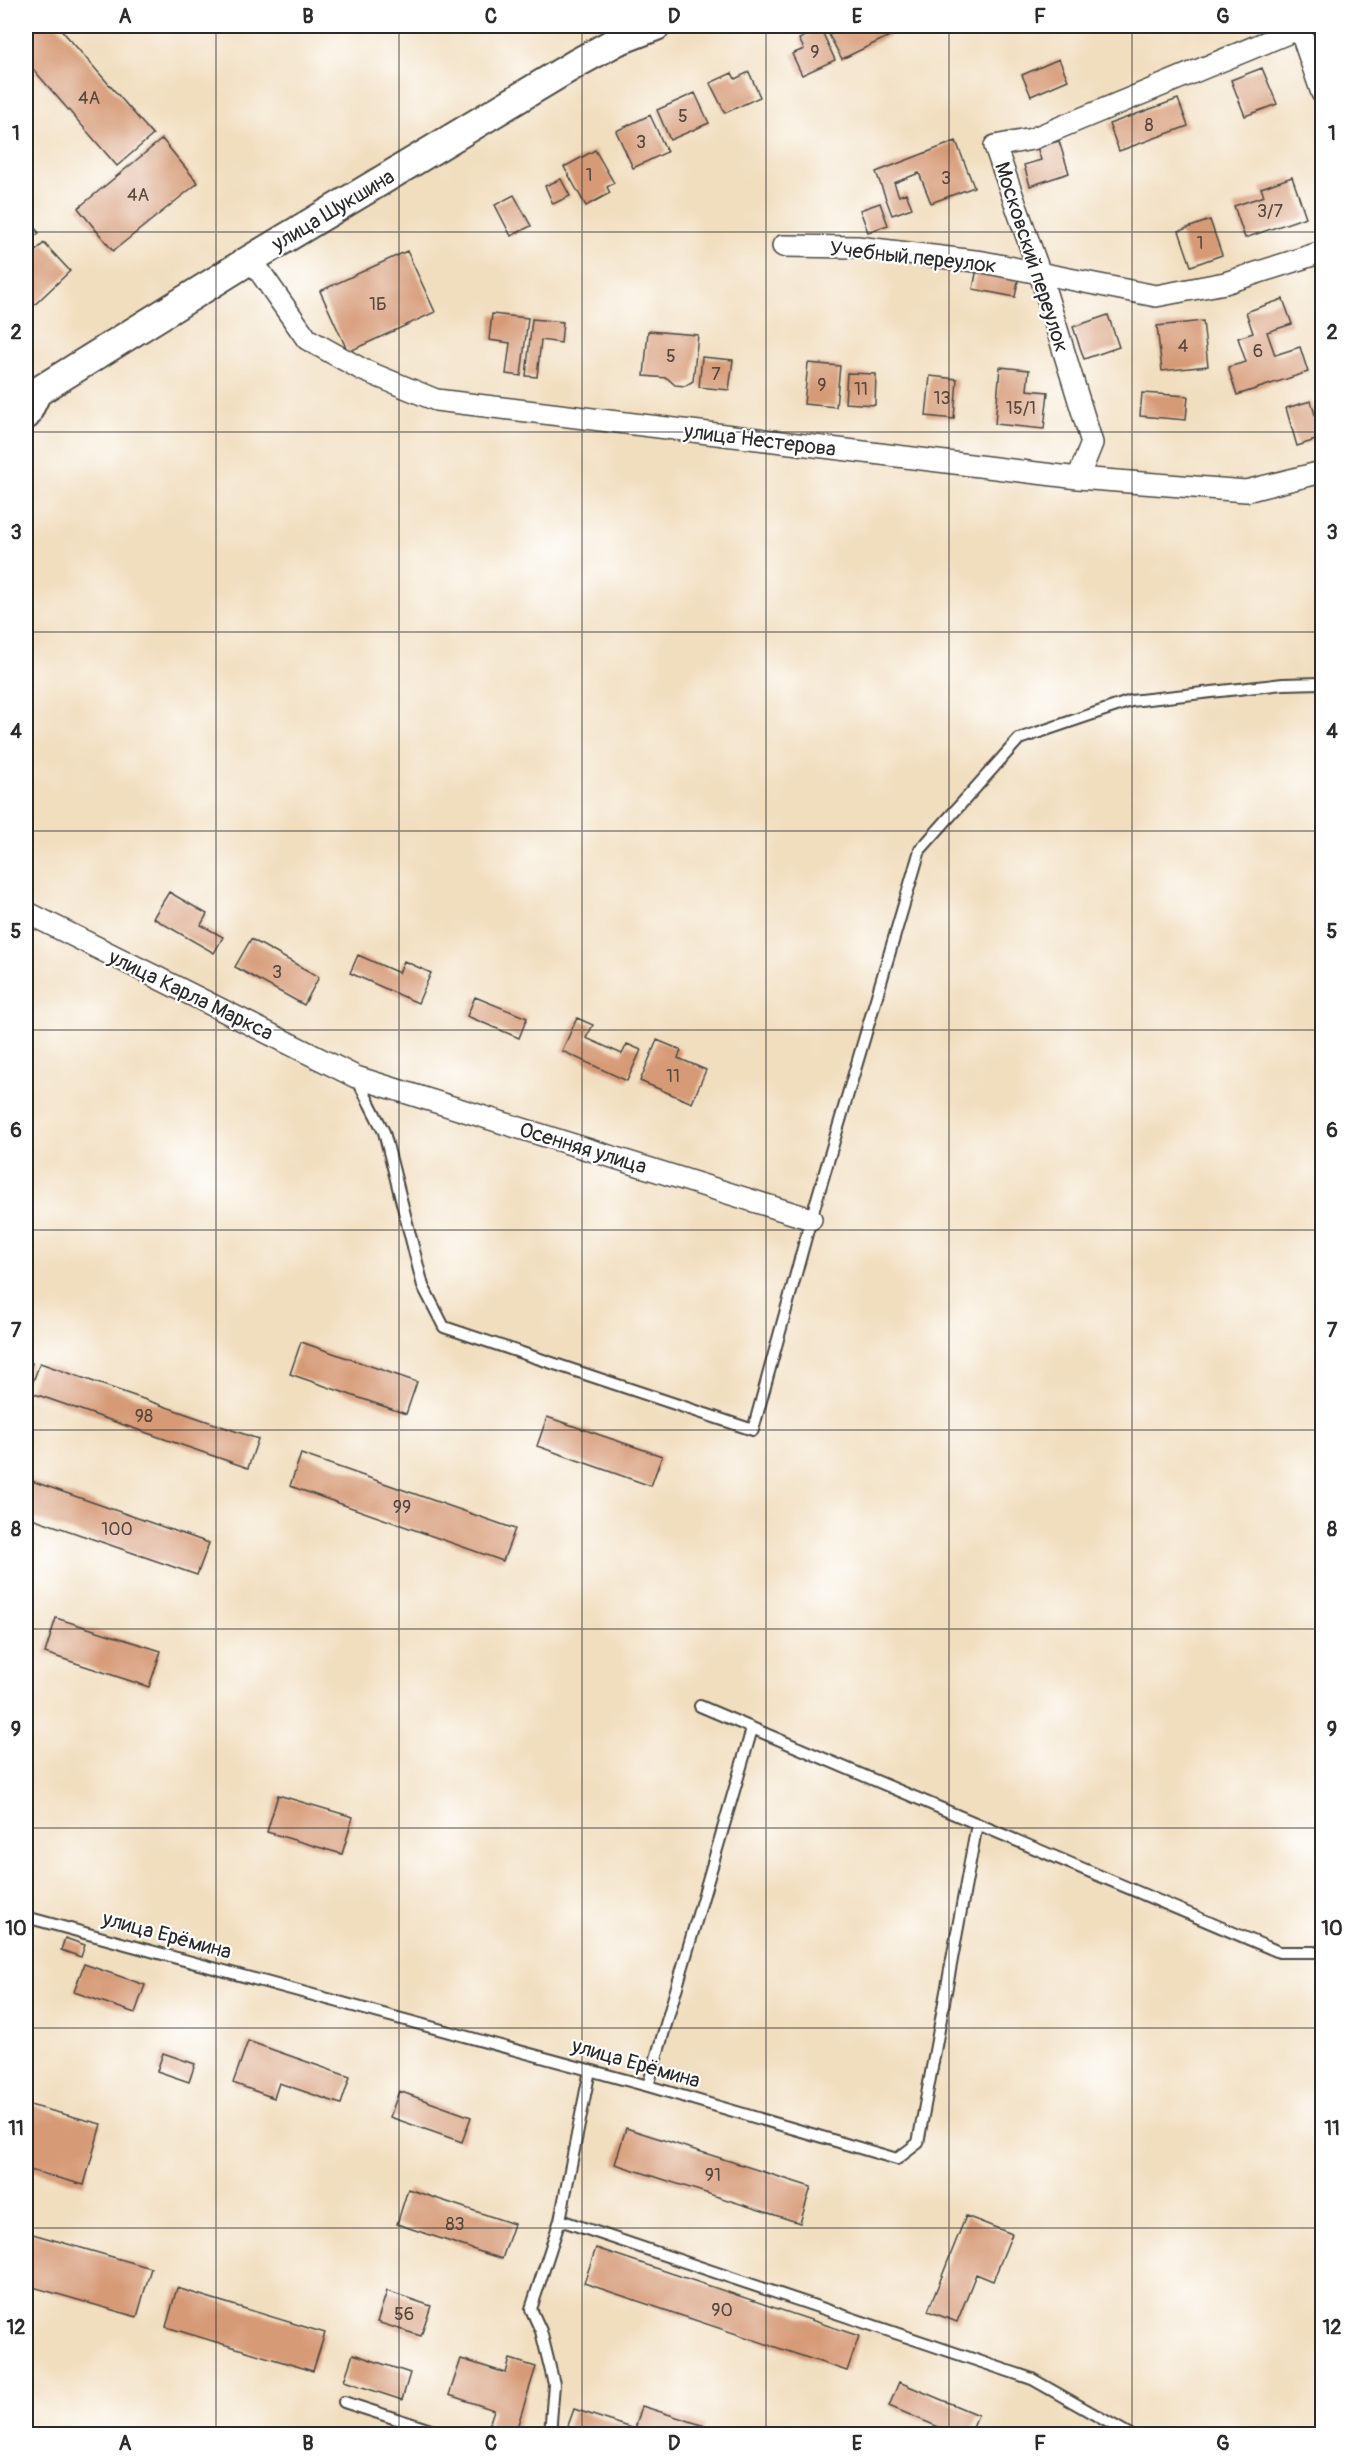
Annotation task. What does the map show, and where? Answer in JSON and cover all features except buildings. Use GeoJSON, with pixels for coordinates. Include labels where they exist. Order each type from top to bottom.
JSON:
{"type":"FeatureCollection","features":[{"type":"Feature","properties":{"kind":"street","name":"улица Шукшина"},"geometry":{"type":"LineString","coordinates":[[29,395],[615,33],[656,26]]}},
{"type":"Feature","properties":{"kind":"street"},"geometry":{"type":"LineString","coordinates":[[1301,26],[1323,93]]}},
{"type":"Feature","properties":{"kind":"street","name":"Московский переулок"},"geometry":{"type":"LineString","coordinates":[[1078,478],[1092,443],[1040,274],[995,146],[1032,139],[1301,26]]}},
{"type":"Feature","properties":{"kind":"street","name":"Учебный переулок"},"geometry":{"type":"LineString","coordinates":[[783,246],[857,248],[982,262],[1156,296],[1225,283],[1323,252]]}},
{"type":"Feature","properties":{"kind":"street","name":"улица Нестерова"},"geometry":{"type":"LineString","coordinates":[[251,259],[307,339],[363,370],[436,400],[1078,478],[1246,491],[1323,472]]}},
{"type":"Feature","properties":{"kind":"street","name":"улица Карла Маркса"},"geometry":{"type":"LineString","coordinates":[[26,912],[356,1077]]}},
{"type":"Feature","properties":{"kind":"street","name":"Осенняя улица"},"geometry":{"type":"LineString","coordinates":[[356,1077],[811,1219]]}},
{"type":"Feature","properties":{"kind":"lane"},"geometry":{"type":"LineString","coordinates":[[356,1077],[384,1132],[423,1286],[444,1327],[753,1430],[811,1219],[920,850],[1019,739],[1131,701],[1283,684],[1323,683]]}},
{"type":"Feature","properties":{"kind":"lane"},"geometry":{"type":"LineString","coordinates":[[700,1706],[1279,1952],[1323,1952]]}},
{"type":"Feature","properties":{"kind":"lane"},"geometry":{"type":"LineString","coordinates":[[648,2086],[752,1729]]}},
{"type":"Feature","properties":{"kind":"lane","name":"улица Ерёмина"},"geometry":{"type":"LineString","coordinates":[[26,1917],[648,2086],[897,2159],[918,2143],[977,1824]]}},
{"type":"Feature","properties":{"kind":"lane"},"geometry":{"type":"LineString","coordinates":[[550,2434],[554,2384],[541,2331],[531,2309],[560,2220],[590,2070]]}},
{"type":"Feature","properties":{"kind":"lane"},"geometry":{"type":"LineString","coordinates":[[560,2220],[1032,2379],[1129,2434]]}},
{"type":"Feature","properties":{"kind":"lane"},"geometry":{"type":"LineString","coordinates":[[344,2402],[443,2434]]}}]}
